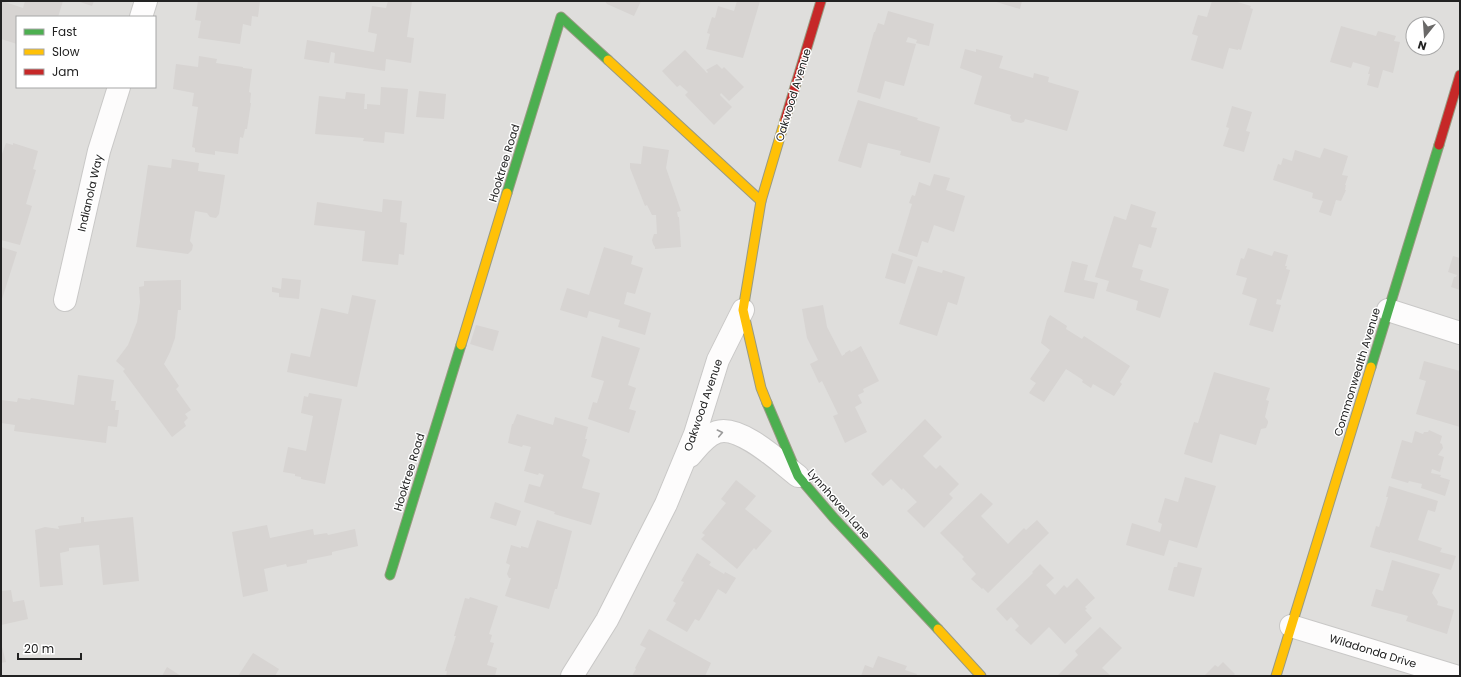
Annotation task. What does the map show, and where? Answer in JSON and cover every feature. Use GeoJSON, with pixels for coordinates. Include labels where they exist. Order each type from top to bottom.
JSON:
{"type":"FeatureCollection","features":[{"type":"Feature","properties":{"kind":"street"},"geometry":{"type":"LineString","coordinates":[[141,16],[146,1]]}},
{"type":"Feature","properties":{"kind":"street","name":"Oakwood Avenue"},"geometry":{"type":"LineString","coordinates":[[572,676],[607,620],[666,504],[695,434],[718,360],[743,310],[761,201],[821,1]]}},
{"type":"Feature","properties":{"kind":"street","name":"Hooktree Road"},"geometry":{"type":"LineString","coordinates":[[390,576],[561,17],[761,201]]}},
{"type":"Feature","properties":{"kind":"street","name":"Commonwealth Avenue"},"geometry":{"type":"LineString","coordinates":[[1276,676],[1460,75]]}},
{"type":"Feature","properties":{"kind":"street","name":"Indianola Way"},"geometry":{"type":"LineString","coordinates":[[65,300],[100,151],[119,88]]}},
{"type":"Feature","properties":{"kind":"street","name":"Lynnhaven Lane"},"geometry":{"type":"LineString","coordinates":[[743,310],[761,388],[798,476],[832,517],[982,676]]}},
{"type":"Feature","properties":{"kind":"street"},"geometry":{"type":"LineString","coordinates":[[1388,310],[1460,333]]}},
{"type":"Feature","properties":{"kind":"street"},"geometry":{"type":"LineString","coordinates":[[681,466],[702,441],[718,432],[731,431],[764,449],[798,476]]}},
{"type":"Feature","properties":{"kind":"street","name":"Wiladonda Drive"},"geometry":{"type":"LineString","coordinates":[[1291,626],[1455,676]]}},
{"type":"Feature","properties":{"kind":"shaded area"},"geometry":{"type":"Polygon","coordinates":[[[1,1],[1460,1],[1460,676],[1,676],[1,1]]]}},
{"type":"Feature","properties":{"kind":"building"},"geometry":{"type":"Polygon","coordinates":[[[2,1],[23,8],[25,1],[63,1],[58,16],[16,16],[16,44],[1,39],[2,1]]]}},
{"type":"Feature","properties":{"kind":"building"},"geometry":{"type":"Polygon","coordinates":[[[77,1],[94,1],[92,6],[77,1]]]}},
{"type":"Feature","properties":{"kind":"building"},"geometry":{"type":"Polygon","coordinates":[[[198,1],[260,1],[258,17],[252,16],[251,26],[243,24],[240,44],[198,38],[201,21],[195,20],[198,1]]]}},
{"type":"Feature","properties":{"kind":"building"},"geometry":{"type":"Polygon","coordinates":[[[388,1],[412,1],[407,37],[414,38],[411,63],[386,59],[385,71],[334,63],[335,53],[331,52],[329,63],[304,59],[307,40],[374,52],[377,34],[368,32],[372,6],[386,8],[388,1]]]}},
{"type":"Feature","properties":{"kind":"building"},"geometry":{"type":"Polygon","coordinates":[[[605,1],[641,1],[634,16],[607,4],[605,1]]]}},
{"type":"Feature","properties":{"kind":"building"},"geometry":{"type":"Polygon","coordinates":[[[737,1],[760,1],[743,58],[706,49],[710,34],[707,33],[712,17],[715,18],[718,6],[734,11],[737,1]]]}},
{"type":"Feature","properties":{"kind":"building"},"geometry":{"type":"Polygon","coordinates":[[[993,1],[1022,1],[1020,9],[993,1]]]}},
{"type":"Feature","properties":{"kind":"building"},"geometry":{"type":"Polygon","coordinates":[[[1212,1],[1234,1],[1251,6],[1250,8],[1253,9],[1241,50],[1229,48],[1223,69],[1191,60],[1198,36],[1192,34],[1198,15],[1207,17],[1212,1]]]}},
{"type":"Feature","properties":{"kind":"building"},"geometry":{"type":"Polygon","coordinates":[[[888,11],[934,24],[929,46],[916,43],[917,40],[908,37],[906,42],[916,44],[904,86],[885,81],[880,99],[857,92],[874,32],[878,23],[884,25],[888,11]]]}},
{"type":"Feature","properties":{"kind":"building"},"geometry":{"type":"Polygon","coordinates":[[[1341,26],[1376,36],[1378,31],[1396,36],[1394,41],[1400,42],[1393,73],[1383,70],[1378,88],[1367,85],[1370,67],[1353,62],[1351,68],[1330,62],[1341,26]]]}},
{"type":"Feature","properties":{"kind":"building"},"geometry":{"type":"Polygon","coordinates":[[[965,49],[976,52],[976,49],[1003,56],[999,68],[1033,78],[1034,73],[1049,77],[1048,82],[1079,91],[1067,131],[1025,119],[1024,122],[1021,123],[1012,121],[1010,117],[1011,115],[974,104],[982,76],[960,68],[965,49]]]}},
{"type":"Feature","properties":{"kind":"building"},"geometry":{"type":"Polygon","coordinates":[[[685,50],[707,73],[708,72],[706,70],[717,64],[722,69],[724,67],[744,87],[729,101],[721,93],[720,95],[732,107],[714,125],[685,95],[688,92],[680,85],[677,87],[662,71],[685,50]]]}},
{"type":"Feature","properties":{"kind":"building"},"geometry":{"type":"Polygon","coordinates":[[[199,56],[217,59],[216,63],[252,69],[249,92],[251,93],[251,103],[247,129],[245,129],[243,138],[240,137],[238,154],[215,151],[215,155],[195,152],[195,148],[192,147],[198,107],[192,106],[194,93],[173,89],[176,64],[198,67],[199,56]]]}},
{"type":"Feature","properties":{"kind":"building"},"geometry":{"type":"Polygon","coordinates":[[[381,87],[408,89],[404,134],[385,132],[384,143],[363,141],[364,138],[315,134],[319,96],[345,99],[346,92],[365,94],[364,109],[367,109],[367,104],[380,105],[381,87]]]}},
{"type":"Feature","properties":{"kind":"building"},"geometry":{"type":"Polygon","coordinates":[[[419,91],[446,94],[444,119],[416,117],[419,91]]]}},
{"type":"Feature","properties":{"kind":"building"},"geometry":{"type":"Polygon","coordinates":[[[858,100],[918,118],[917,120],[940,127],[930,163],[900,155],[901,151],[868,143],[861,168],[838,161],[858,100]]]}},
{"type":"Feature","properties":{"kind":"building"},"geometry":{"type":"Polygon","coordinates":[[[1232,106],[1252,112],[1246,131],[1250,132],[1244,152],[1223,146],[1229,128],[1226,127],[1232,106]]]}},
{"type":"Feature","properties":{"kind":"building"},"geometry":{"type":"Polygon","coordinates":[[[6,143],[13,145],[13,143],[38,151],[33,169],[36,170],[26,204],[32,206],[20,245],[1,240],[1,153],[2,154],[6,143]]]}},
{"type":"Feature","properties":{"kind":"building"},"geometry":{"type":"Polygon","coordinates":[[[643,146],[669,150],[666,168],[681,211],[677,212],[679,217],[681,247],[655,249],[653,244],[652,240],[654,234],[657,234],[656,215],[652,215],[647,205],[645,206],[630,168],[630,163],[641,164],[643,146]]]}},
{"type":"Feature","properties":{"kind":"building"},"geometry":{"type":"Polygon","coordinates":[[[1324,148],[1348,156],[1342,175],[1348,176],[1345,185],[1346,190],[1341,201],[1336,200],[1331,216],[1319,212],[1323,201],[1312,198],[1313,193],[1273,180],[1278,164],[1281,165],[1283,158],[1292,161],[1295,150],[1320,158],[1324,148]]]}},
{"type":"Feature","properties":{"kind":"building"},"geometry":{"type":"Polygon","coordinates":[[[172,159],[199,163],[198,171],[225,175],[219,214],[216,218],[210,217],[207,213],[195,211],[190,241],[193,245],[192,250],[188,254],[136,247],[148,165],[171,168],[172,159]]]}},
{"type":"Feature","properties":{"kind":"building"},"geometry":{"type":"Polygon","coordinates":[[[934,174],[950,178],[946,190],[965,196],[954,232],[934,225],[928,243],[922,241],[917,257],[898,251],[912,204],[909,203],[912,195],[915,196],[919,182],[930,186],[934,174]]]}},
{"type":"Feature","properties":{"kind":"building"},"geometry":{"type":"Polygon","coordinates":[[[383,199],[402,201],[400,222],[407,223],[404,255],[399,254],[398,265],[362,261],[365,231],[314,225],[317,202],[382,212],[383,199]]]}},
{"type":"Feature","properties":{"kind":"building"},"geometry":{"type":"Polygon","coordinates":[[[1131,204],[1156,212],[1151,227],[1157,228],[1151,248],[1139,244],[1132,267],[1143,270],[1140,280],[1169,289],[1160,318],[1136,310],[1138,301],[1106,291],[1109,281],[1095,277],[1114,216],[1126,220],[1131,204]]]}},
{"type":"Feature","properties":{"kind":"building"},"geometry":{"type":"Polygon","coordinates":[[[1,247],[17,252],[1,302],[1,247]]]}},
{"type":"Feature","properties":{"kind":"building"},"geometry":{"type":"Polygon","coordinates":[[[604,247],[633,256],[631,264],[643,268],[635,294],[627,292],[624,304],[651,313],[645,335],[618,327],[620,320],[589,311],[587,318],[560,310],[567,288],[589,295],[604,247]]]}},
{"type":"Feature","properties":{"kind":"building"},"geometry":{"type":"Polygon","coordinates":[[[1248,248],[1272,256],[1274,251],[1288,255],[1285,266],[1287,266],[1286,269],[1290,270],[1281,300],[1277,299],[1276,304],[1281,305],[1273,332],[1249,325],[1257,299],[1242,294],[1247,278],[1236,275],[1241,258],[1244,259],[1248,248]]]}},
{"type":"Feature","properties":{"kind":"building"},"geometry":{"type":"Polygon","coordinates":[[[892,253],[913,260],[905,284],[885,278],[892,253]]]}},
{"type":"Feature","properties":{"kind":"building"},"geometry":{"type":"Polygon","coordinates":[[[1453,256],[1460,258],[1460,290],[1451,287],[1454,277],[1457,275],[1448,272],[1453,256]]]}},
{"type":"Feature","properties":{"kind":"building"},"geometry":{"type":"Polygon","coordinates":[[[1072,261],[1088,265],[1084,280],[1098,283],[1094,299],[1064,292],[1072,261]]]}},
{"type":"Feature","properties":{"kind":"building"},"geometry":{"type":"Polygon","coordinates":[[[918,266],[942,273],[943,270],[965,277],[957,305],[948,302],[937,336],[899,324],[918,266]]]}},
{"type":"Feature","properties":{"kind":"building"},"geometry":{"type":"Polygon","coordinates":[[[282,278],[301,280],[299,299],[279,297],[279,293],[272,292],[272,287],[281,289],[282,278]]]}},
{"type":"Feature","properties":{"kind":"building"},"geometry":{"type":"Polygon","coordinates":[[[181,280],[181,310],[178,310],[175,338],[164,364],[179,386],[176,389],[191,410],[185,414],[188,418],[184,422],[186,426],[172,437],[123,371],[125,369],[116,361],[128,345],[137,322],[140,302],[139,287],[144,286],[144,281],[181,280]]]}},
{"type":"Feature","properties":{"kind":"building"},"geometry":{"type":"Polygon","coordinates":[[[352,295],[376,300],[357,387],[287,372],[291,353],[310,357],[321,308],[348,314],[352,295]]]}},
{"type":"Feature","properties":{"kind":"building"},"geometry":{"type":"Polygon","coordinates":[[[823,305],[827,327],[842,356],[850,350],[851,352],[861,346],[879,381],[863,389],[864,392],[858,395],[862,403],[855,407],[867,432],[845,443],[833,416],[838,414],[822,381],[819,383],[810,364],[818,360],[807,338],[802,309],[823,305]]]}},
{"type":"Feature","properties":{"kind":"building"},"geometry":{"type":"Polygon","coordinates":[[[1050,315],[1067,326],[1066,329],[1082,339],[1084,336],[1130,366],[1120,382],[1122,384],[1114,396],[1093,384],[1091,388],[1082,382],[1083,380],[1066,369],[1044,402],[1029,393],[1036,383],[1030,379],[1050,350],[1041,343],[1047,320],[1050,315]]]}},
{"type":"Feature","properties":{"kind":"building"},"geometry":{"type":"Polygon","coordinates":[[[476,325],[499,331],[493,351],[470,344],[476,325]]]}},
{"type":"Feature","properties":{"kind":"building"},"geometry":{"type":"Polygon","coordinates":[[[602,336],[640,348],[628,385],[636,388],[629,409],[636,411],[629,433],[588,419],[593,402],[597,403],[604,381],[591,377],[602,336]]]}},
{"type":"Feature","properties":{"kind":"building"},"geometry":{"type":"Polygon","coordinates":[[[1424,361],[1460,371],[1460,427],[1416,414],[1426,381],[1419,379],[1424,361]]]}},
{"type":"Feature","properties":{"kind":"building"},"geometry":{"type":"Polygon","coordinates":[[[1214,372],[1270,388],[1266,400],[1269,401],[1265,417],[1268,423],[1266,428],[1261,429],[1256,445],[1220,434],[1212,463],[1184,454],[1194,422],[1198,423],[1214,372]]]}},
{"type":"Feature","properties":{"kind":"building"},"geometry":{"type":"Polygon","coordinates":[[[78,375],[114,380],[111,401],[116,401],[115,410],[119,410],[117,427],[108,426],[106,443],[14,431],[15,425],[1,423],[1,400],[17,402],[18,398],[30,400],[31,398],[74,405],[78,375]]]}},
{"type":"Feature","properties":{"kind":"building"},"geometry":{"type":"Polygon","coordinates":[[[309,393],[342,399],[325,484],[301,479],[301,477],[295,476],[295,474],[283,472],[288,447],[306,451],[313,416],[301,413],[304,396],[308,397],[309,393]]]}},
{"type":"Feature","properties":{"kind":"building"},"geometry":{"type":"Polygon","coordinates":[[[517,414],[553,425],[555,417],[588,427],[585,439],[587,439],[582,456],[590,460],[582,488],[600,493],[591,525],[554,514],[555,512],[524,502],[529,484],[540,487],[544,475],[524,471],[531,447],[523,445],[522,447],[508,443],[512,424],[517,414]]]}},
{"type":"Feature","properties":{"kind":"building"},"geometry":{"type":"Polygon","coordinates":[[[925,419],[942,437],[923,456],[936,469],[940,465],[959,484],[949,494],[953,498],[924,528],[907,511],[917,502],[903,488],[902,490],[891,479],[883,486],[871,474],[925,419]]]}},
{"type":"Feature","properties":{"kind":"building"},"geometry":{"type":"Polygon","coordinates":[[[1429,430],[1442,436],[1440,443],[1442,444],[1443,448],[1438,455],[1444,457],[1440,472],[1432,469],[1431,473],[1441,475],[1440,477],[1450,480],[1445,496],[1421,488],[1422,484],[1409,481],[1408,483],[1391,478],[1402,440],[1412,443],[1415,431],[1423,434],[1429,430]]]}},
{"type":"Feature","properties":{"kind":"building"},"geometry":{"type":"Polygon","coordinates":[[[1185,477],[1216,486],[1197,548],[1169,540],[1164,556],[1126,545],[1132,523],[1160,532],[1162,524],[1158,522],[1165,498],[1178,502],[1185,477]]]}},
{"type":"Feature","properties":{"kind":"building"},"geometry":{"type":"Polygon","coordinates":[[[736,480],[756,496],[745,509],[772,531],[756,550],[754,548],[737,569],[701,539],[705,535],[702,533],[726,503],[721,499],[736,480]]]}},
{"type":"Feature","properties":{"kind":"building"},"geometry":{"type":"Polygon","coordinates":[[[1389,486],[1438,501],[1435,512],[1428,510],[1418,540],[1442,548],[1440,552],[1456,556],[1451,570],[1370,547],[1376,526],[1379,527],[1388,497],[1386,497],[1389,486]]]}},
{"type":"Feature","properties":{"kind":"building"},"geometry":{"type":"Polygon","coordinates":[[[981,493],[993,504],[981,516],[1008,544],[1024,528],[1026,530],[1037,520],[1049,533],[988,593],[971,579],[976,574],[962,559],[964,557],[940,533],[981,493]]]}},
{"type":"Feature","properties":{"kind":"building"},"geometry":{"type":"Polygon","coordinates":[[[495,502],[521,511],[516,526],[490,518],[495,502]]]}},
{"type":"Feature","properties":{"kind":"building"},"geometry":{"type":"Polygon","coordinates":[[[81,517],[84,517],[84,522],[133,517],[139,581],[103,585],[99,545],[69,548],[69,551],[60,553],[63,585],[40,587],[35,530],[45,527],[59,529],[58,526],[81,523],[81,517]]]}},
{"type":"Feature","properties":{"kind":"building"},"geometry":{"type":"Polygon","coordinates":[[[537,520],[572,531],[557,589],[555,589],[549,609],[505,596],[511,578],[509,578],[507,574],[510,565],[506,563],[511,545],[521,548],[521,546],[528,548],[537,520]]]}},
{"type":"Feature","properties":{"kind":"building"},"geometry":{"type":"Polygon","coordinates":[[[267,525],[270,538],[313,529],[314,535],[327,533],[328,535],[355,529],[358,546],[332,552],[332,555],[307,560],[307,563],[287,567],[286,564],[264,569],[268,591],[243,597],[232,532],[267,525]]]}},
{"type":"Feature","properties":{"kind":"building"},"geometry":{"type":"Polygon","coordinates":[[[697,553],[711,562],[709,565],[724,574],[725,572],[736,578],[726,594],[718,589],[699,621],[695,619],[687,632],[666,620],[676,603],[673,601],[684,582],[681,581],[697,553]]]}},
{"type":"Feature","properties":{"kind":"building"},"geometry":{"type":"Polygon","coordinates":[[[1392,560],[1440,574],[1432,593],[1438,602],[1437,605],[1454,610],[1447,634],[1406,621],[1408,616],[1371,606],[1376,589],[1383,591],[1392,560]]]}},
{"type":"Feature","properties":{"kind":"building"},"geometry":{"type":"Polygon","coordinates":[[[1178,562],[1202,568],[1194,597],[1168,590],[1174,567],[1177,567],[1178,562]]]}},
{"type":"Feature","properties":{"kind":"building"},"geometry":{"type":"Polygon","coordinates":[[[1040,564],[1054,578],[1046,585],[1055,595],[1064,585],[1067,588],[1077,578],[1095,598],[1085,607],[1087,609],[1085,610],[1092,618],[1065,644],[1049,627],[1031,645],[1015,630],[1019,626],[1011,617],[1007,621],[996,609],[1033,573],[1032,572],[1040,564]]]}},
{"type":"Feature","properties":{"kind":"building"},"geometry":{"type":"Polygon","coordinates":[[[11,590],[13,602],[24,600],[28,619],[1,625],[1,591],[11,590]]]}},
{"type":"Feature","properties":{"kind":"building"},"geometry":{"type":"Polygon","coordinates":[[[470,597],[498,606],[489,634],[492,635],[490,642],[494,643],[487,665],[497,668],[495,676],[446,676],[447,671],[445,671],[456,636],[454,636],[465,598],[469,599],[470,597]]]}},
{"type":"Feature","properties":{"kind":"building"},"geometry":{"type":"Polygon","coordinates":[[[1100,627],[1122,648],[1102,668],[1111,676],[1057,676],[1078,655],[1075,651],[1100,627]]]}},
{"type":"Feature","properties":{"kind":"building"},"geometry":{"type":"Polygon","coordinates":[[[649,629],[711,663],[705,676],[632,676],[646,648],[640,645],[649,629]]]}},
{"type":"Feature","properties":{"kind":"building"},"geometry":{"type":"Polygon","coordinates":[[[1,643],[6,662],[1,663],[1,643]]]}},
{"type":"Feature","properties":{"kind":"building"},"geometry":{"type":"Polygon","coordinates":[[[253,653],[279,669],[275,676],[238,676],[253,653]]]}},
{"type":"Feature","properties":{"kind":"building"},"geometry":{"type":"Polygon","coordinates":[[[878,656],[907,666],[905,670],[917,674],[916,676],[861,676],[865,665],[873,668],[878,656]]]}},
{"type":"Feature","properties":{"kind":"building"},"geometry":{"type":"Polygon","coordinates":[[[1223,662],[1235,674],[1233,676],[1204,676],[1215,665],[1218,667],[1223,662]]]}},
{"type":"Feature","properties":{"kind":"building"},"geometry":{"type":"Polygon","coordinates":[[[167,667],[181,676],[162,676],[167,667]]]}},
{"type":"Feature","properties":{"kind":"traffic: fast"},"geometry":{"type":"LineString","coordinates":[[507,193],[561,17],[608,60]]}},
{"type":"Feature","properties":{"kind":"traffic: fast"},"geometry":{"type":"LineString","coordinates":[[1371,367],[1439,145]]}},
{"type":"Feature","properties":{"kind":"traffic: fast"},"geometry":{"type":"LineString","coordinates":[[390,575],[461,345]]}},
{"type":"Feature","properties":{"kind":"traffic: fast"},"geometry":{"type":"LineString","coordinates":[[767,403],[798,476],[833,517],[938,629]]}},
{"type":"Feature","properties":{"kind":"traffic: slow"},"geometry":{"type":"LineString","coordinates":[[608,60],[761,201]]}},
{"type":"Feature","properties":{"kind":"traffic: slow"},"geometry":{"type":"LineString","coordinates":[[767,403],[761,388],[743,310],[761,201],[785,120]]}},
{"type":"Feature","properties":{"kind":"traffic: slow"},"geometry":{"type":"LineString","coordinates":[[461,345],[507,193]]}},
{"type":"Feature","properties":{"kind":"traffic: slow"},"geometry":{"type":"LineString","coordinates":[[1276,676],[1371,367]]}},
{"type":"Feature","properties":{"kind":"traffic: slow"},"geometry":{"type":"LineString","coordinates":[[938,629],[981,676]]}},
{"type":"Feature","properties":{"kind":"traffic: jam"},"geometry":{"type":"LineString","coordinates":[[785,120],[821,1]]}},
{"type":"Feature","properties":{"kind":"traffic: jam"},"geometry":{"type":"LineString","coordinates":[[1439,145],[1460,75]]}}]}
